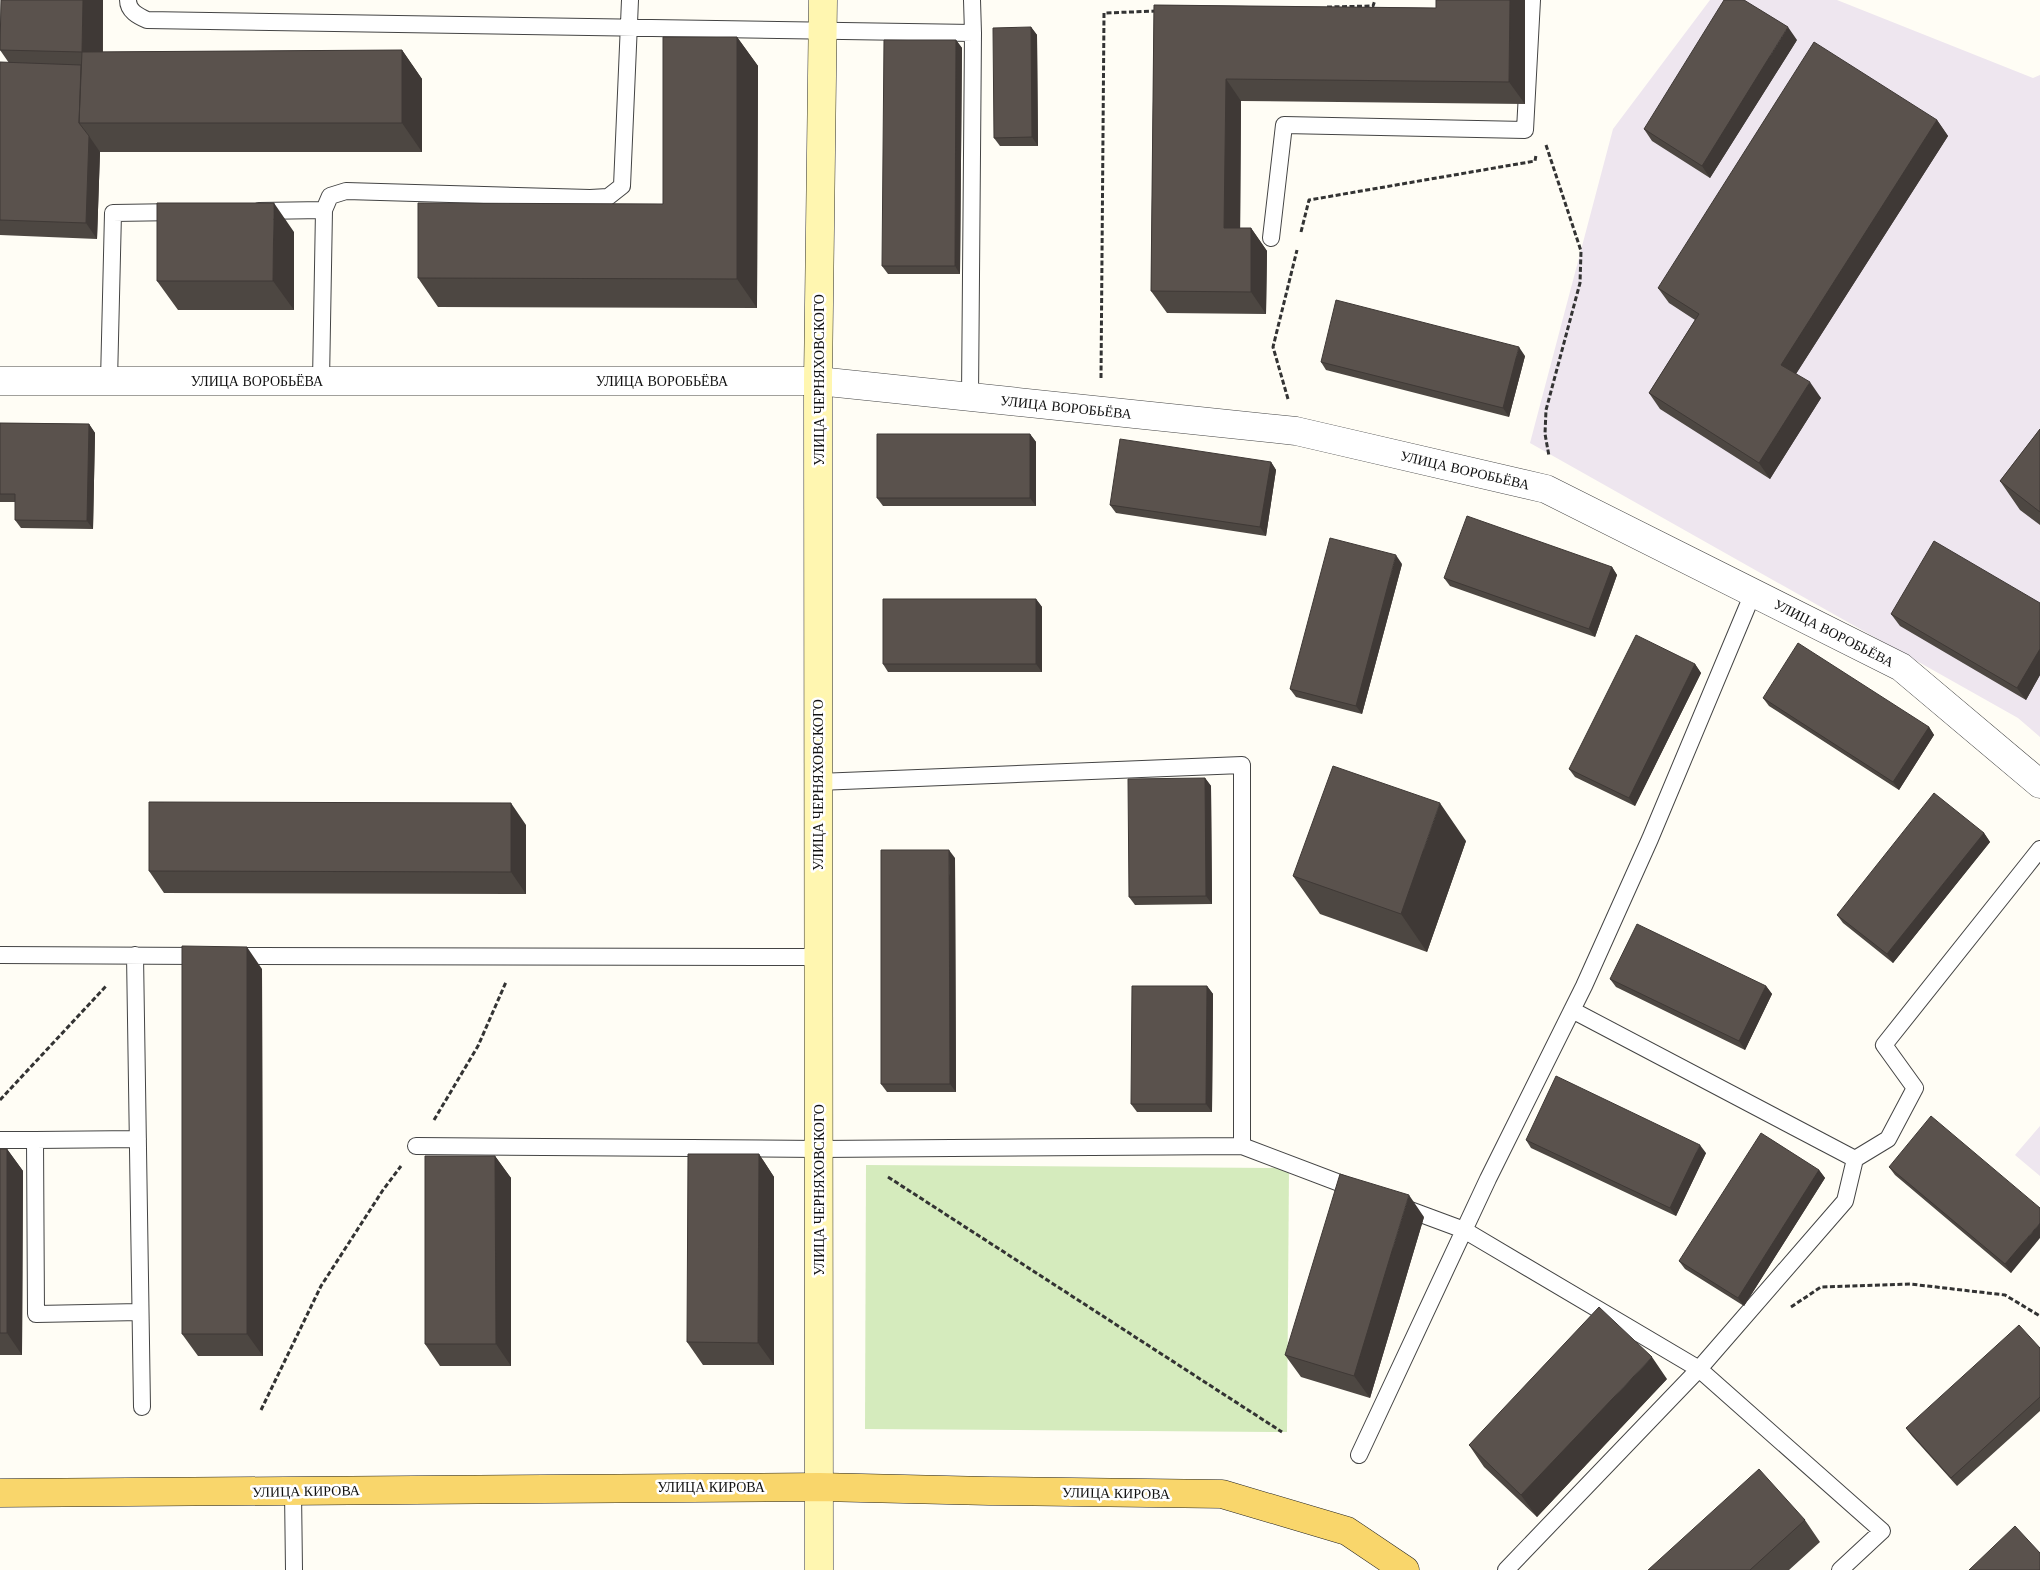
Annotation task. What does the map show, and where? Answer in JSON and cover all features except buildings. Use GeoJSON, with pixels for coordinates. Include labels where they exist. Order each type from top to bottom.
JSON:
{"type":"FeatureCollection","features":[{"type":"Feature","properties":{"kind":"main road","name":"УЛИЦА КИРОВА"},"geometry":{"type":"LineString","coordinates":[[0,1493],[819,1487],[1222,1494],[1347,1531],[1405,1570]]}},
{"type":"Feature","properties":{"kind":"street","name":"УЛИЦА ЧЕРНЯХОВСКОГО"},"geometry":{"type":"LineString","coordinates":[[819,1570],[818,381],[822,0]]}},
{"type":"Feature","properties":{"kind":"street","name":"УЛИЦА ВОРОБЬЁВА"},"geometry":{"type":"LineString","coordinates":[[0,381],[818,381],[1296,431],[1546,490],[1562,497],[1901,667],[2040,784]]}},
{"type":"Feature","properties":{"kind":"lane"},"geometry":{"type":"LineString","coordinates":[[128,0],[128,4],[136,15],[147,20],[973,33]]}},
{"type":"Feature","properties":{"kind":"lane"},"geometry":{"type":"LineString","coordinates":[[321,381],[324,210],[330,196],[346,191],[590,198],[608,197],[622,186],[630,0]]}},
{"type":"Feature","properties":{"kind":"lane"},"geometry":{"type":"LineString","coordinates":[[970,397],[972,0]]}},
{"type":"Feature","properties":{"kind":"lane"},"geometry":{"type":"LineString","coordinates":[[1271,238],[1284,125],[1524,130],[1532,0]]}},
{"type":"Feature","properties":{"kind":"lane"},"geometry":{"type":"LineString","coordinates":[[248,211],[324,210]]}},
{"type":"Feature","properties":{"kind":"lane"},"geometry":{"type":"LineString","coordinates":[[108,381],[113,213],[190,212]]}},
{"type":"Feature","properties":{"kind":"lane"},"geometry":{"type":"LineString","coordinates":[[1359,1455],[1464,1230],[1572,1010],[1650,839],[1753,593]]}},
{"type":"Feature","properties":{"kind":"lane"},"geometry":{"type":"LineString","coordinates":[[818,782],[1242,765],[1242,1146]]}},
{"type":"Feature","properties":{"kind":"lane"},"geometry":{"type":"LineString","coordinates":[[1506,1570],[1699,1369],[1845,1201],[1855,1159],[1888,1139],[1915,1088],[1884,1045],[2040,849]]}},
{"type":"Feature","properties":{"kind":"lane"},"geometry":{"type":"LineString","coordinates":[[0,955],[819,957]]}},
{"type":"Feature","properties":{"kind":"lane"},"geometry":{"type":"LineString","coordinates":[[135,956],[142,1407]]}},
{"type":"Feature","properties":{"kind":"lane"},"geometry":{"type":"LineString","coordinates":[[1572,1010],[1855,1159]]}},
{"type":"Feature","properties":{"kind":"lane"},"geometry":{"type":"LineString","coordinates":[[0,1140],[138,1139]]}},
{"type":"Feature","properties":{"kind":"lane"},"geometry":{"type":"LineString","coordinates":[[34,1140],[36,1314],[140,1312]]}},
{"type":"Feature","properties":{"kind":"lane"},"geometry":{"type":"LineString","coordinates":[[416,1146],[819,1149],[1242,1146],[1372,1195]]}},
{"type":"Feature","properties":{"kind":"lane"},"geometry":{"type":"LineString","coordinates":[[1390,1202],[1464,1230],[1699,1369],[1882,1531],[1840,1570]]}},
{"type":"Feature","properties":{"kind":"lane"},"geometry":{"type":"LineString","coordinates":[[293,1491],[294,1570]]}},
{"type":"Feature","properties":{"kind":"path"},"geometry":{"type":"LineString","coordinates":[[1323,7],[1373,6],[1375,0]]}},
{"type":"Feature","properties":{"kind":"path"},"geometry":{"type":"LineString","coordinates":[[1101,411],[1104,13],[1164,11]]}},
{"type":"Feature","properties":{"kind":"path"},"geometry":{"type":"LineString","coordinates":[[1545,143],[1581,251],[1580,283],[1551,392],[1546,418],[1545,434],[1552,469],[1562,497]]}},
{"type":"Feature","properties":{"kind":"path"},"geometry":{"type":"LineString","coordinates":[[1300,236],[1309,200],[1535,161],[1536,152]]}},
{"type":"Feature","properties":{"kind":"path"},"geometry":{"type":"LineString","coordinates":[[1296,431],[1273,347],[1298,246]]}},
{"type":"Feature","properties":{"kind":"path"},"geometry":{"type":"LineString","coordinates":[[0,1100],[135,956]]}},
{"type":"Feature","properties":{"kind":"path"},"geometry":{"type":"LineString","coordinates":[[261,1410],[321,1286],[383,1190],[431,1125],[478,1046],[518,957]]}},
{"type":"Feature","properties":{"kind":"path"},"geometry":{"type":"LineString","coordinates":[[886,1175],[1282,1432]]}},
{"type":"Feature","properties":{"kind":"path"},"geometry":{"type":"LineString","coordinates":[[1789,1308],[1821,1287],[1910,1284],[2005,1295],[2040,1316]]}},
{"type":"Feature","properties":{"kind":"shaded area"},"geometry":{"type":"Polygon","coordinates":[[[1710,0],[1837,0],[2033,78],[2040,75],[2040,737],[2018,718],[1530,443],[1613,129],[1710,0]]]}},
{"type":"Feature","properties":{"kind":"shaded area"},"geometry":{"type":"Polygon","coordinates":[[[2040,1126],[2040,1176],[2015,1155],[2040,1126]]]}},
{"type":"Feature","properties":{"kind":"green space"},"geometry":{"type":"Polygon","coordinates":[[[866,1165],[1289,1168],[1287,1432],[865,1429],[866,1165]]]}}]}
